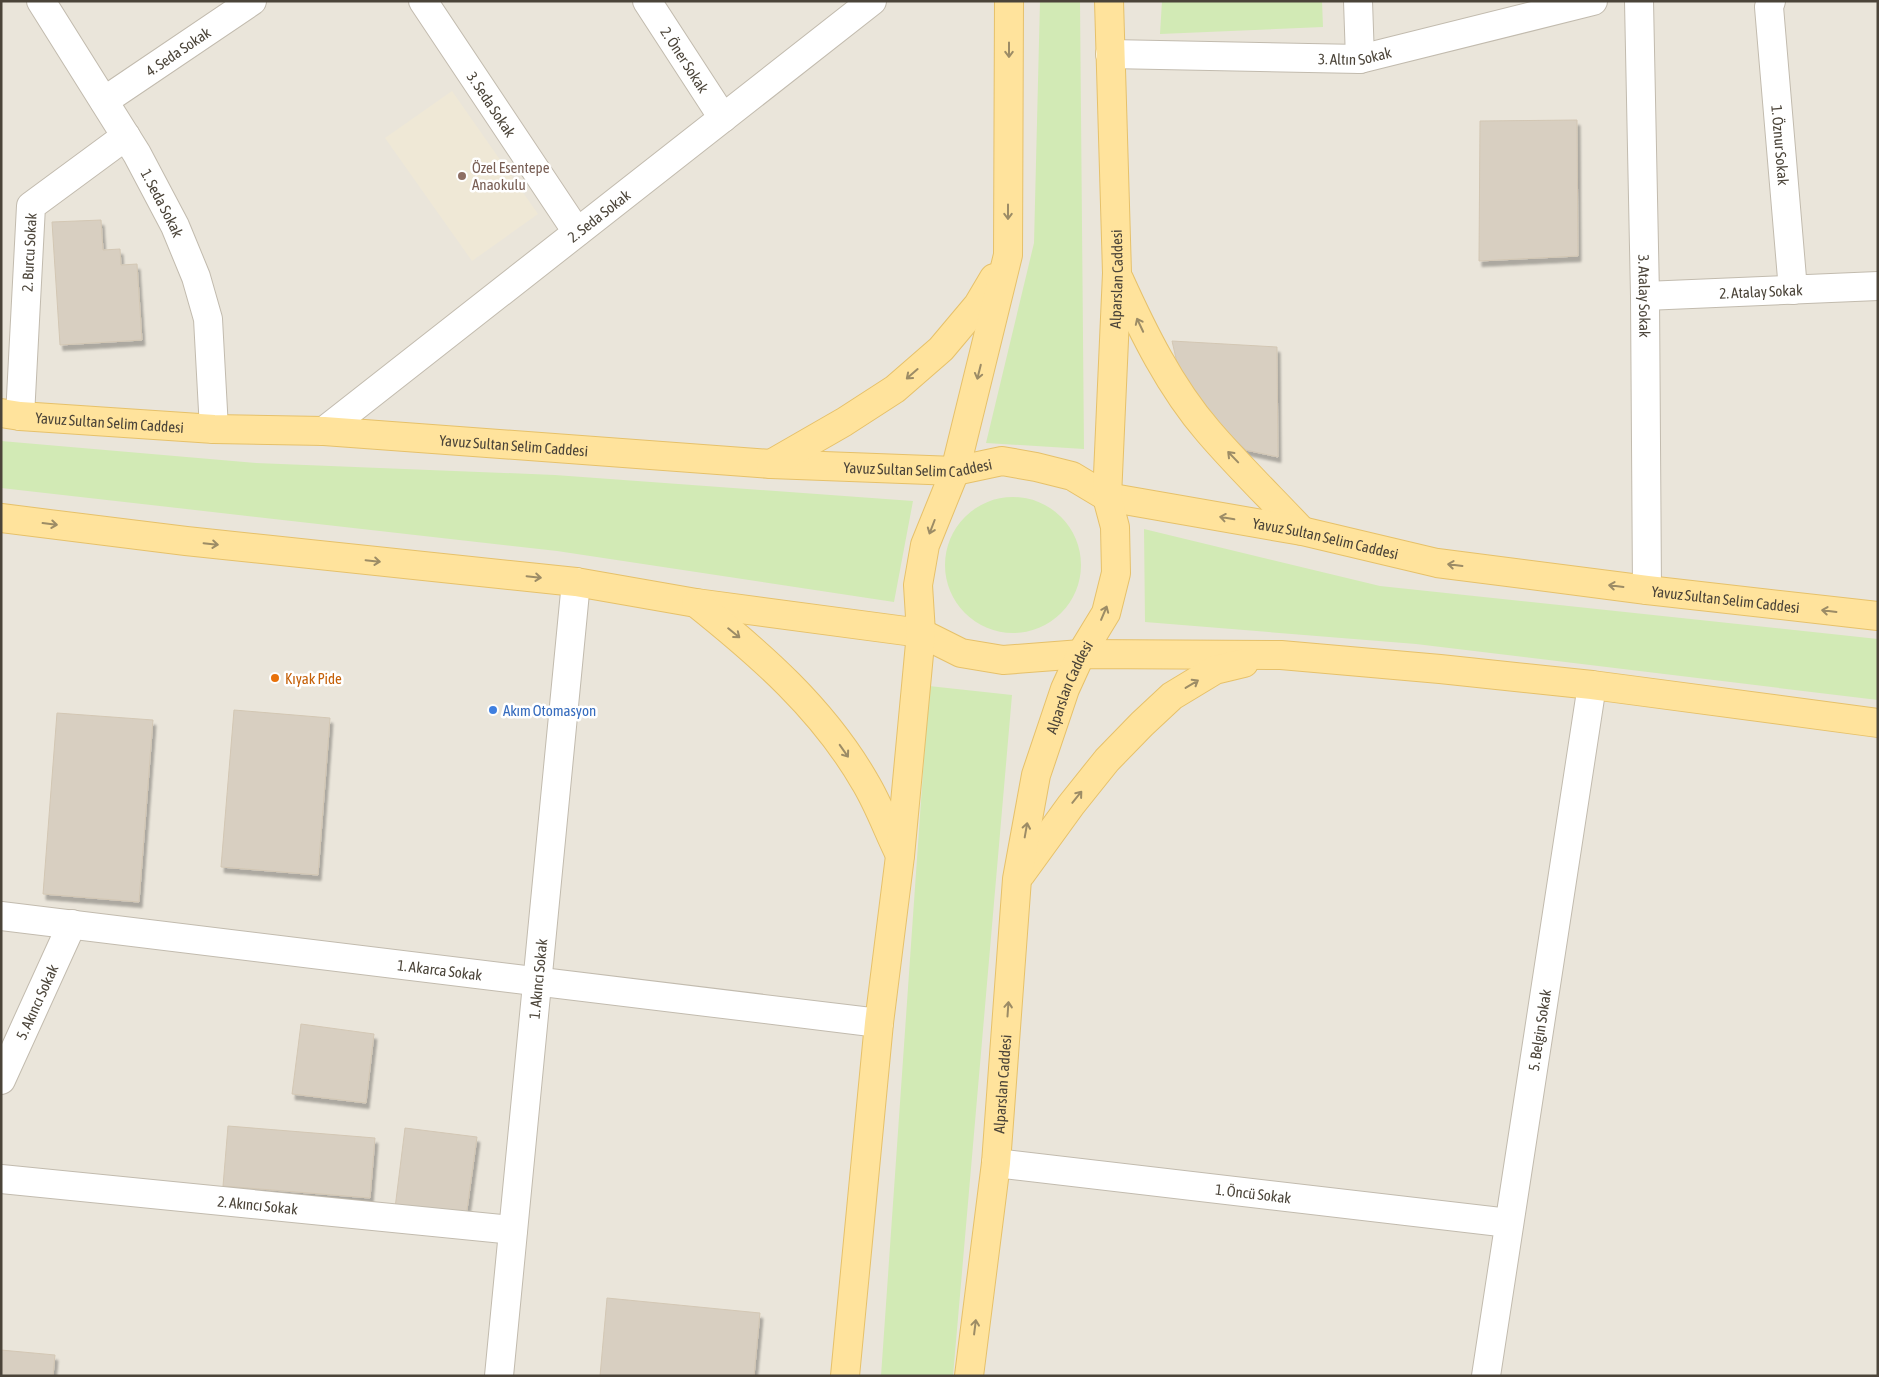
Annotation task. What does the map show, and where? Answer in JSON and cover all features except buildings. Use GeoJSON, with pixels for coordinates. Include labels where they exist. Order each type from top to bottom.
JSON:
{"type":"FeatureCollection","features":[{"type":"Feature","properties":{"kind":"main road"},"geometry":{"type":"LineString","coordinates":[[845,1376],[879,1023],[900,856],[921,633],[918,585],[925,545],[955,471],[1008,255],[1009,1]]}},
{"type":"Feature","properties":{"kind":"main road","name":"Alparslan Caddesi"},"geometry":{"type":"LineString","coordinates":[[969,1376],[996,1163],[1017,879],[1036,775],[1065,689],[1081,654],[1106,613],[1116,573],[1115,527],[1107,496],[1117,273],[1109,1]]}},
{"type":"Feature","properties":{"kind":"main road"},"geometry":{"type":"LineString","coordinates":[[771,464],[844,422],[895,389],[941,349],[978,306],[1008,255]]}},
{"type":"Feature","properties":{"kind":"main road"},"geometry":{"type":"LineString","coordinates":[[1117,273],[1143,332],[1174,384],[1207,430],[1302,531]]}},
{"type":"Feature","properties":{"kind":"main road","name":"Yavuz Sultan Selim Caddesi"},"geometry":{"type":"LineString","coordinates":[[11,414],[214,429],[324,430],[771,464],[955,471],[1002,461],[1072,476],[1107,496],[1302,531],[1437,563],[1647,590],[1878,616]]}},
{"type":"Feature","properties":{"kind":"main road"},"geometry":{"type":"LineString","coordinates":[[1,518],[186,541],[576,582],[696,603],[921,633],[961,653],[1004,660],[1081,654],[1281,655],[1592,685],[1878,723]]}},
{"type":"Feature","properties":{"kind":"main road"},"geometry":{"type":"LineString","coordinates":[[696,603],[748,644],[770,665],[798,692],[830,731],[866,782],[900,856]]}},
{"type":"Feature","properties":{"kind":"main road"},"geometry":{"type":"LineString","coordinates":[[1017,879],[1071,805],[1107,760],[1172,696],[1214,670],[1281,655]]}},
{"type":"Feature","properties":{"kind":"street","name":"1. Seda Sokak"},"geometry":{"type":"LineString","coordinates":[[41,1],[126,136],[175,226],[196,277],[208,319],[214,429]]}},
{"type":"Feature","properties":{"kind":"street","name":"4. Seda Sokak"},"geometry":{"type":"LineString","coordinates":[[104,101],[252,1]]}},
{"type":"Feature","properties":{"kind":"street","name":"3. Seda Sokak"},"geometry":{"type":"LineString","coordinates":[[423,1],[577,232]]}},
{"type":"Feature","properties":{"kind":"street","name":"2. Öner Sokak"},"geometry":{"type":"LineString","coordinates":[[647,1],[722,118]]}},
{"type":"Feature","properties":{"kind":"street","name":"2. Seda Sokak"},"geometry":{"type":"LineString","coordinates":[[324,430],[872,1]]}},
{"type":"Feature","properties":{"kind":"street"},"geometry":{"type":"LineString","coordinates":[[1358,1],[1360,59]]}},
{"type":"Feature","properties":{"kind":"street","name":"3. Atalay Sokak"},"geometry":{"type":"LineString","coordinates":[[1639,1],[1645,296],[1647,590]]}},
{"type":"Feature","properties":{"kind":"street","name":"1. Öznur Sokak"},"geometry":{"type":"LineString","coordinates":[[1771,1],[1768,7],[1792,290]]}},
{"type":"Feature","properties":{"kind":"street","name":"3. Altın Sokak"},"geometry":{"type":"LineString","coordinates":[[1110,54],[1360,59],[1586,2]]}},
{"type":"Feature","properties":{"kind":"street","name":"2. Burcu Sokak"},"geometry":{"type":"LineString","coordinates":[[11,414],[31,206],[126,136]]}},
{"type":"Feature","properties":{"kind":"street","name":"2. Atalay Sokak"},"geometry":{"type":"LineString","coordinates":[[1645,296],[1878,286]]}},
{"type":"Feature","properties":{"kind":"street","name":"1. Akıncı Sokak"},"geometry":{"type":"LineString","coordinates":[[499,1376],[576,582]]}},
{"type":"Feature","properties":{"kind":"street","name":"5. Belgin Sokak"},"geometry":{"type":"LineString","coordinates":[[1486,1376],[1592,685]]}},
{"type":"Feature","properties":{"kind":"street","name":"1. Akarca Sokak"},"geometry":{"type":"LineString","coordinates":[[1,916],[879,1023]]}},
{"type":"Feature","properties":{"kind":"street","name":"5. Akıncı Sokak"},"geometry":{"type":"LineString","coordinates":[[1,1080],[72,924]]}},
{"type":"Feature","properties":{"kind":"street","name":"1. Öncü Sokak"},"geometry":{"type":"LineString","coordinates":[[996,1163],[1509,1223]]}},
{"type":"Feature","properties":{"kind":"street","name":"2. Akıncı Sokak"},"geometry":{"type":"LineString","coordinates":[[1,1179],[513,1230]]}},
{"type":"Feature","properties":{"kind":"shaded area"},"geometry":{"type":"Polygon","coordinates":[[[1,1],[1878,1],[1878,1376],[1,1376],[1,1]]]}},
{"type":"Feature","properties":{"kind":"shaded area","name":"Özel Esentepe Anaokulu"},"geometry":{"type":"Polygon","coordinates":[[[452,91],[538,214],[472,261],[385,138],[452,91]]]}},
{"type":"Feature","properties":{"kind":"green space"},"geometry":{"type":"Polygon","coordinates":[[[1040,1],[1080,1],[1084,449],[986,443],[1034,243],[1040,1]]]}},
{"type":"Feature","properties":{"kind":"green space"},"geometry":{"type":"Polygon","coordinates":[[[1162,1],[1322,1],[1323,27],[1160,34],[1162,1]]]}},
{"type":"Feature","properties":{"kind":"green space"},"geometry":{"type":"Polygon","coordinates":[[[1,441],[256,463],[555,475],[913,501],[894,602],[557,551],[1,488],[1,441]]]}},
{"type":"Feature","properties":{"kind":"green space"},"geometry":{"type":"Polygon","coordinates":[[[1013,497],[1039,502],[1061,517],[1076,539],[1081,565],[1076,591],[1061,613],[1039,628],[1013,633],[987,628],[965,613],[950,591],[945,565],[950,539],[965,517],[987,502],[1013,497]]]}},
{"type":"Feature","properties":{"kind":"green space"},"geometry":{"type":"Polygon","coordinates":[[[1144,529],[1380,586],[1878,639],[1878,700],[1416,644],[1145,622],[1144,529]]]}},
{"type":"Feature","properties":{"kind":"green space"},"geometry":{"type":"Polygon","coordinates":[[[929,686],[1012,695],[953,1376],[881,1376],[929,686]]]}},
{"type":"Feature","properties":{"kind":"place","name":"Özel Esentepe Anaokulu"},"geometry":{"type":"Point","coordinates":[462,176]}},
{"type":"Feature","properties":{"kind":"place","name":"Kıyak Pide"},"geometry":{"type":"Point","coordinates":[275,678]}},
{"type":"Feature","properties":{"kind":"place","name":"Akım Otomasyon"},"geometry":{"type":"Point","coordinates":[493,710]}}]}
